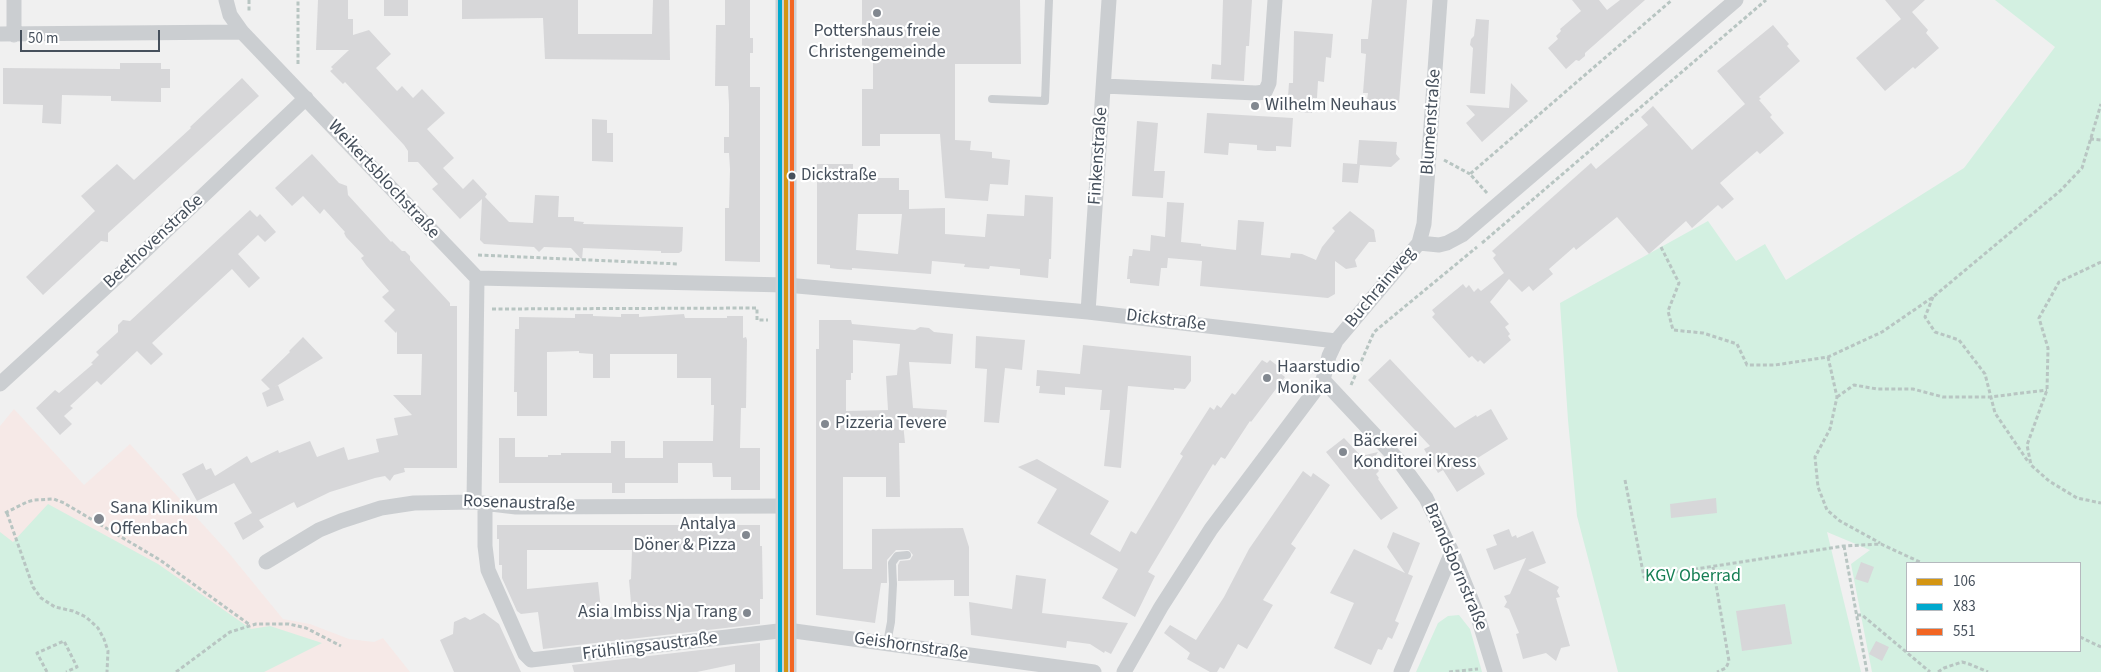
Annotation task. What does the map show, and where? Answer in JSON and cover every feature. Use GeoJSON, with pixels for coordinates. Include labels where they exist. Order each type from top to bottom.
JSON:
{"type":"FeatureCollection","features":[{"type":"Feature","properties":{"kind":"main road"},"geometry":{"type":"LineString","coordinates":[[786,0],[786,672]]}},
{"type":"Feature","properties":{"kind":"street"},"geometry":{"type":"LineString","coordinates":[[14,0],[7,34],[242,32]]}},
{"type":"Feature","properties":{"kind":"street","name":"Weikertsblochstraße"},"geometry":{"type":"LineString","coordinates":[[226,0],[230,15],[242,32],[476,278]]}},
{"type":"Feature","properties":{"kind":"street","name":"Finkenstraße"},"geometry":{"type":"LineString","coordinates":[[1088,312],[1109,0]]}},
{"type":"Feature","properties":{"kind":"street"},"geometry":{"type":"LineString","coordinates":[[1104,86],[1265,92],[1269,83],[1275,0]]}},
{"type":"Feature","properties":{"kind":"street","name":"Blumenstraße"},"geometry":{"type":"LineString","coordinates":[[1419,243],[1424,224],[1440,0]]}},
{"type":"Feature","properties":{"kind":"street","name":"Buchrainweg"},"geometry":{"type":"LineString","coordinates":[[1124,672],[1161,607],[1211,529],[1323,380],[1336,341],[1419,243],[1439,245],[1455,240],[1736,0]]}},
{"type":"Feature","properties":{"kind":"street","name":"Beethovenstraße"},"geometry":{"type":"LineString","coordinates":[[0,384],[129,266],[306,98]]}},
{"type":"Feature","properties":{"kind":"street"},"geometry":{"type":"LineString","coordinates":[[476,278],[786,285]]}},
{"type":"Feature","properties":{"kind":"street","name":"Frühlingsaustraße"},"geometry":{"type":"LineString","coordinates":[[476,278],[479,503],[488,570],[525,654],[531,660],[787,630]]}},
{"type":"Feature","properties":{"kind":"street","name":"Dickstraße"},"geometry":{"type":"LineString","coordinates":[[786,285],[1088,312],[1336,341]]}},
{"type":"Feature","properties":{"kind":"street","name":"Brandsbornstraße"},"geometry":{"type":"LineString","coordinates":[[1323,380],[1407,472],[1433,511],[1476,610],[1495,670]]}},
{"type":"Feature","properties":{"kind":"street","name":"Rosenaustraße"},"geometry":{"type":"LineString","coordinates":[[266,562],[319,530],[361,514],[414,503],[479,503],[516,507],[787,506]]}},
{"type":"Feature","properties":{"kind":"street"},"geometry":{"type":"LineString","coordinates":[[1401,672],[1452,552]]}},
{"type":"Feature","properties":{"kind":"street","name":"Geishornstraße"},"geometry":{"type":"LineString","coordinates":[[787,630],[1094,672]]}},
{"type":"Feature","properties":{"kind":"lane"},"geometry":{"type":"LineString","coordinates":[[992,99],[1045,101],[1049,0]]}},
{"type":"Feature","properties":{"kind":"lane"},"geometry":{"type":"LineString","coordinates":[[887,644],[894,584],[892,562],[897,556],[907,556]]}},
{"type":"Feature","properties":{"kind":"path"},"geometry":{"type":"LineString","coordinates":[[249,0],[249,12],[255,19]]}},
{"type":"Feature","properties":{"kind":"path"},"geometry":{"type":"LineString","coordinates":[[298,0],[298,64]]}},
{"type":"Feature","properties":{"kind":"path"},"geometry":{"type":"LineString","coordinates":[[1470,174],[1672,0]]}},
{"type":"Feature","properties":{"kind":"path"},"geometry":{"type":"LineString","coordinates":[[1340,398],[1352,384],[1374,332],[1766,0]]}},
{"type":"Feature","properties":{"kind":"path"},"geometry":{"type":"LineString","coordinates":[[292,58],[304,71]]}},
{"type":"Feature","properties":{"kind":"path"},"geometry":{"type":"LineString","coordinates":[[1661,247],[1679,283],[1668,310],[1673,330],[1703,333],[1737,344],[1747,365],[1775,364],[1828,357],[1882,332],[1933,297],[2060,192],[2082,168],[2101,104]]}},
{"type":"Feature","properties":{"kind":"path"},"geometry":{"type":"LineString","coordinates":[[2090,139],[2101,140]]}},
{"type":"Feature","properties":{"kind":"path"},"geometry":{"type":"LineString","coordinates":[[1429,153],[1470,174],[1509,219]]}},
{"type":"Feature","properties":{"kind":"path"},"geometry":{"type":"LineString","coordinates":[[472,248],[479,255],[687,264]]}},
{"type":"Feature","properties":{"kind":"path"},"geometry":{"type":"LineString","coordinates":[[2031,466],[2027,445],[2046,390],[2048,348],[2039,318],[2059,282],[2101,262]]}},
{"type":"Feature","properties":{"kind":"path"},"geometry":{"type":"LineString","coordinates":[[1933,297],[1925,317],[1935,332],[1959,340],[1985,374],[1994,413],[2031,466],[2049,481],[2077,498],[2101,503]]}},
{"type":"Feature","properties":{"kind":"path"},"geometry":{"type":"LineString","coordinates":[[476,309],[757,308],[757,320],[786,321]]}},
{"type":"Feature","properties":{"kind":"path"},"geometry":{"type":"LineString","coordinates":[[1828,357],[1837,397],[1830,429],[1815,457],[1818,487],[1827,510],[1840,521],[1881,544],[1920,562]]}},
{"type":"Feature","properties":{"kind":"path"},"geometry":{"type":"LineString","coordinates":[[1837,397],[1854,385],[1877,389],[1913,389],[1943,397],[1990,397],[2046,390]]}},
{"type":"Feature","properties":{"kind":"path"},"geometry":{"type":"LineString","coordinates":[[1625,480],[1644,578],[1844,546],[1881,544]]}},
{"type":"Feature","properties":{"kind":"path"},"geometry":{"type":"LineString","coordinates":[[107,672],[108,651],[104,638],[98,628],[86,617],[73,611],[55,607],[41,598],[33,587],[6,513],[21,504],[34,500],[54,499],[64,503],[160,560],[250,625]]}},
{"type":"Feature","properties":{"kind":"path"},"geometry":{"type":"LineString","coordinates":[[1844,546],[1867,672]]}},
{"type":"Feature","properties":{"kind":"path"},"geometry":{"type":"LineString","coordinates":[[1712,568],[1729,661],[1726,668],[1717,672]]}},
{"type":"Feature","properties":{"kind":"path"},"geometry":{"type":"LineString","coordinates":[[1857,615],[1862,615],[1906,652]]}},
{"type":"Feature","properties":{"kind":"path"},"geometry":{"type":"LineString","coordinates":[[176,672],[230,632],[250,625],[273,623],[306,628],[341,646]]}},
{"type":"Feature","properties":{"kind":"path"},"geometry":{"type":"LineString","coordinates":[[2081,637],[2101,647]]}},
{"type":"Feature","properties":{"kind":"path"},"geometry":{"type":"LineString","coordinates":[[47,672],[37,654],[64,640],[77,666],[66,672]]}},
{"type":"Feature","properties":{"kind":"path"},"geometry":{"type":"LineString","coordinates":[[1906,652],[1930,672]]}},
{"type":"Feature","properties":{"kind":"path"},"geometry":{"type":"LineString","coordinates":[[1938,672],[1962,662],[1988,672]]}},
{"type":"Feature","properties":{"kind":"path"},"geometry":{"type":"LineString","coordinates":[[1449,672],[1495,670]]}},
{"type":"Feature","properties":{"kind":"shaded area","name":"Sana Klinikum Offenbach"},"geometry":{"type":"Polygon","coordinates":[[[14,409],[84,485],[130,444],[228,552],[283,619],[310,624],[349,639],[374,642],[383,638],[410,672],[0,672],[0,426],[14,409]]]}},
{"type":"Feature","properties":{"kind":"green space","name":"KGV Oberrad"},"geometry":{"type":"Polygon","coordinates":[[[1995,0],[2101,0],[2101,672],[1872,672],[1851,564],[1870,550],[1827,532],[1861,672],[1618,672],[1577,516],[1560,303],[1708,221],[1736,261],[1765,244],[1786,280],[1964,168],[2055,47],[1995,0]]]}},
{"type":"Feature","properties":{"kind":"green space"},"geometry":{"type":"Polygon","coordinates":[[[48,504],[158,564],[251,629],[270,626],[322,643],[264,672],[0,672],[0,532],[13,542],[48,504]]]}},
{"type":"Feature","properties":{"kind":"green space"},"geometry":{"type":"Polygon","coordinates":[[[1459,615],[1470,629],[1482,672],[1416,672],[1438,623],[1448,616],[1459,615]]]}},
{"type":"Feature","properties":{"kind":"building"},"geometry":{"type":"Polygon","coordinates":[[[318,0],[348,0],[348,19],[353,19],[353,35],[369,30],[391,54],[376,68],[397,91],[402,86],[413,98],[422,89],[445,113],[427,129],[454,158],[443,168],[463,189],[473,179],[487,194],[485,197],[509,222],[533,223],[535,195],[559,196],[558,217],[574,217],[574,221],[584,222],[583,224],[683,227],[682,251],[679,253],[661,253],[661,251],[583,248],[582,260],[571,248],[544,247],[539,252],[534,247],[484,244],[480,240],[482,199],[460,219],[432,189],[438,184],[418,162],[408,162],[408,151],[404,145],[345,82],[343,84],[330,71],[333,69],[331,67],[349,50],[316,50],[318,0]]]}},
{"type":"Feature","properties":{"kind":"building"},"geometry":{"type":"Polygon","coordinates":[[[384,0],[408,0],[408,16],[384,16],[384,0]]]}},
{"type":"Feature","properties":{"kind":"building"},"geometry":{"type":"Polygon","coordinates":[[[462,0],[578,0],[578,34],[652,34],[653,0],[669,0],[670,60],[545,59],[543,18],[462,19],[462,0]]]}},
{"type":"Feature","properties":{"kind":"building"},"geometry":{"type":"Polygon","coordinates":[[[725,0],[750,0],[750,38],[753,38],[753,53],[750,53],[750,87],[760,87],[760,262],[725,261],[725,208],[729,208],[730,169],[729,153],[724,153],[724,137],[729,137],[728,86],[715,86],[716,25],[725,25],[725,0]]]}},
{"type":"Feature","properties":{"kind":"building"},"geometry":{"type":"Polygon","coordinates":[[[862,0],[1020,0],[1021,64],[955,64],[955,140],[971,141],[970,150],[992,152],[992,158],[1010,160],[1008,185],[990,184],[988,201],[945,198],[940,134],[880,134],[880,146],[862,146],[862,89],[873,89],[873,51],[862,51],[862,0]]]}},
{"type":"Feature","properties":{"kind":"building"},"geometry":{"type":"Polygon","coordinates":[[[1223,0],[1252,0],[1249,46],[1246,46],[1244,81],[1211,79],[1212,64],[1221,65],[1223,0]]]}},
{"type":"Feature","properties":{"kind":"building"},"geometry":{"type":"Polygon","coordinates":[[[1372,0],[1407,0],[1399,103],[1367,100],[1368,93],[1363,93],[1366,54],[1361,53],[1361,39],[1368,39],[1372,0]]]}},
{"type":"Feature","properties":{"kind":"building"},"geometry":{"type":"Polygon","coordinates":[[[1572,0],[1599,0],[1607,10],[1620,0],[1645,0],[1585,53],[1585,56],[1579,61],[1576,60],[1566,69],[1548,48],[1558,39],[1556,36],[1561,31],[1560,29],[1581,11],[1572,0]]]}},
{"type":"Feature","properties":{"kind":"building"},"geometry":{"type":"Polygon","coordinates":[[[1885,0],[1925,0],[1912,12],[1928,30],[1926,33],[1939,48],[1885,91],[1856,58],[1901,19],[1885,0]]]}},
{"type":"Feature","properties":{"kind":"building"},"geometry":{"type":"Polygon","coordinates":[[[1476,19],[1489,20],[1485,94],[1470,93],[1473,48],[1470,45],[1471,39],[1474,36],[1476,19]]]}},
{"type":"Feature","properties":{"kind":"building"},"geometry":{"type":"Polygon","coordinates":[[[1773,25],[1800,61],[1759,97],[1761,99],[1759,100],[1772,115],[1770,117],[1784,133],[1760,154],[1757,151],[1720,183],[1734,199],[1722,209],[1718,205],[1692,228],[1686,221],[1649,254],[1617,217],[1576,250],[1574,247],[1549,269],[1553,274],[1533,291],[1529,286],[1522,292],[1509,279],[1490,302],[1509,324],[1505,327],[1510,334],[1508,336],[1511,340],[1484,364],[1480,360],[1478,362],[1472,356],[1469,358],[1432,317],[1435,314],[1432,310],[1463,284],[1466,288],[1469,285],[1474,292],[1478,288],[1481,291],[1504,273],[1493,258],[1496,255],[1492,251],[1591,163],[1596,169],[1648,125],[1641,117],[1653,106],[1692,150],[1745,104],[1717,71],[1773,25]]]}},
{"type":"Feature","properties":{"kind":"building"},"geometry":{"type":"Polygon","coordinates":[[[1294,31],[1333,34],[1331,58],[1326,57],[1324,82],[1318,81],[1317,98],[1313,98],[1312,113],[1287,111],[1289,83],[1293,83],[1294,31]]]}},
{"type":"Feature","properties":{"kind":"building"},"geometry":{"type":"Polygon","coordinates":[[[120,63],[161,63],[161,69],[170,69],[170,88],[161,88],[161,102],[111,101],[111,96],[62,95],[61,124],[42,123],[43,105],[3,104],[3,68],[120,69],[120,63]]]}},
{"type":"Feature","properties":{"kind":"building"},"geometry":{"type":"Polygon","coordinates":[[[242,78],[259,96],[108,233],[108,242],[101,241],[43,295],[26,277],[95,211],[81,196],[117,164],[134,180],[242,78]]]}},
{"type":"Feature","properties":{"kind":"building"},"geometry":{"type":"Polygon","coordinates":[[[1511,83],[1528,101],[1482,142],[1466,123],[1475,115],[1466,105],[1509,108],[1511,83]]]}},
{"type":"Feature","properties":{"kind":"building"},"geometry":{"type":"Polygon","coordinates":[[[1207,113],[1293,118],[1291,147],[1276,146],[1276,151],[1266,151],[1257,150],[1257,145],[1229,143],[1228,155],[1204,153],[1207,113]]]}},
{"type":"Feature","properties":{"kind":"building"},"geometry":{"type":"Polygon","coordinates":[[[592,119],[607,120],[607,133],[613,133],[613,162],[592,161],[592,119]]]}},
{"type":"Feature","properties":{"kind":"building"},"geometry":{"type":"Polygon","coordinates":[[[1137,121],[1158,123],[1154,171],[1165,171],[1163,198],[1132,196],[1137,121]]]}},
{"type":"Feature","properties":{"kind":"building"},"geometry":{"type":"Polygon","coordinates":[[[1359,140],[1397,142],[1396,154],[1400,159],[1391,167],[1360,165],[1358,183],[1342,182],[1343,163],[1357,164],[1359,140]]]}},
{"type":"Feature","properties":{"kind":"building"},"geometry":{"type":"Polygon","coordinates":[[[312,154],[339,183],[347,186],[348,195],[391,242],[410,256],[410,260],[450,303],[450,306],[457,306],[457,468],[404,468],[405,472],[394,475],[390,481],[385,476],[375,478],[330,492],[297,508],[294,502],[259,520],[264,527],[243,540],[234,523],[252,513],[234,483],[197,501],[182,474],[203,463],[206,470],[211,468],[215,476],[247,456],[251,463],[278,450],[279,453],[310,441],[317,457],[344,447],[348,460],[379,452],[376,439],[398,435],[394,418],[412,415],[393,395],[421,395],[422,354],[397,354],[397,331],[396,333],[384,321],[395,310],[382,297],[389,291],[366,265],[361,258],[364,256],[346,237],[345,232],[324,209],[320,214],[303,196],[292,206],[275,188],[312,154]]]}},
{"type":"Feature","properties":{"kind":"building"},"geometry":{"type":"Polygon","coordinates":[[[817,164],[853,164],[853,178],[899,178],[899,190],[909,190],[909,209],[945,208],[945,234],[985,237],[987,214],[1024,216],[1025,195],[1053,197],[1051,259],[1049,259],[1048,278],[1020,275],[1020,269],[990,266],[989,269],[964,267],[965,264],[932,261],[931,274],[852,268],[852,270],[838,269],[830,268],[830,265],[817,264],[817,164]],[[858,214],[856,250],[898,254],[902,214],[858,214]]]}},
{"type":"Feature","properties":{"kind":"building"},"geometry":{"type":"Polygon","coordinates":[[[1167,202],[1184,203],[1181,242],[1201,244],[1201,246],[1236,250],[1238,220],[1264,222],[1261,255],[1290,258],[1291,253],[1302,254],[1316,260],[1322,247],[1335,231],[1332,228],[1350,211],[1374,230],[1376,242],[1369,242],[1355,260],[1357,267],[1346,269],[1335,261],[1335,294],[1328,298],[1200,286],[1202,261],[1168,258],[1167,268],[1161,268],[1159,286],[1130,283],[1130,279],[1127,279],[1129,256],[1132,256],[1133,249],[1150,251],[1151,235],[1165,237],[1167,202]]]}},
{"type":"Feature","properties":{"kind":"building"},"geometry":{"type":"Polygon","coordinates":[[[250,210],[257,217],[260,214],[276,232],[265,242],[258,235],[238,254],[260,278],[249,288],[232,269],[152,343],[163,354],[151,365],[137,351],[101,385],[97,381],[70,406],[73,408],[64,416],[72,424],[60,435],[36,408],[55,390],[59,393],[93,364],[91,363],[99,355],[96,352],[118,332],[118,325],[123,320],[130,321],[250,210]]]}},
{"type":"Feature","properties":{"kind":"building"},"geometry":{"type":"Polygon","coordinates":[[[575,314],[621,317],[621,314],[639,314],[639,317],[684,314],[685,318],[743,316],[743,338],[746,337],[747,340],[746,408],[741,408],[740,448],[760,448],[760,490],[731,490],[731,477],[713,477],[712,463],[678,463],[678,483],[625,483],[625,493],[612,493],[612,483],[499,483],[499,438],[515,438],[515,457],[548,457],[548,455],[561,455],[561,453],[611,453],[611,441],[625,441],[625,458],[663,458],[663,441],[713,441],[714,405],[711,405],[711,378],[677,378],[677,354],[610,354],[610,378],[593,378],[593,354],[579,353],[579,351],[547,352],[547,416],[517,416],[517,392],[514,392],[515,329],[519,329],[519,317],[575,318],[575,314]]]}},
{"type":"Feature","properties":{"kind":"building"},"geometry":{"type":"Polygon","coordinates":[[[819,320],[851,320],[852,324],[915,330],[920,327],[929,328],[934,332],[953,334],[951,364],[909,362],[913,408],[947,410],[945,427],[903,423],[905,443],[899,443],[900,497],[886,497],[886,477],[843,477],[843,569],[872,569],[872,529],[963,528],[969,547],[969,596],[954,596],[954,580],[898,581],[898,565],[900,561],[910,560],[913,555],[909,550],[896,550],[887,560],[887,583],[881,583],[875,623],[816,615],[816,349],[819,349],[819,320]],[[853,340],[853,373],[851,373],[851,380],[846,380],[846,411],[888,410],[886,376],[897,375],[900,344],[853,340]]]}},
{"type":"Feature","properties":{"kind":"building"},"geometry":{"type":"Polygon","coordinates":[[[976,336],[1025,340],[1022,370],[1005,368],[999,423],[984,422],[987,369],[975,368],[976,336]]]}},
{"type":"Feature","properties":{"kind":"building"},"geometry":{"type":"Polygon","coordinates":[[[303,337],[323,358],[278,385],[284,400],[267,407],[262,393],[270,389],[261,380],[303,337]]]}},
{"type":"Feature","properties":{"kind":"building"},"geometry":{"type":"Polygon","coordinates":[[[1083,345],[1191,356],[1191,381],[1185,389],[1174,388],[1174,390],[1128,386],[1121,468],[1104,466],[1110,410],[1100,410],[1102,390],[1065,387],[1065,395],[1039,393],[1040,386],[1036,386],[1037,370],[1080,374],[1083,345]]]}},
{"type":"Feature","properties":{"kind":"building"},"geometry":{"type":"Polygon","coordinates":[[[1390,359],[1455,428],[1476,415],[1477,417],[1491,409],[1508,439],[1476,459],[1485,474],[1457,492],[1443,470],[1438,473],[1424,449],[1430,446],[1368,380],[1390,359]]]}},
{"type":"Feature","properties":{"kind":"building"},"geometry":{"type":"Polygon","coordinates":[[[1262,360],[1267,363],[1270,360],[1283,370],[1280,373],[1285,377],[1250,421],[1225,459],[1221,457],[1215,466],[1213,464],[1148,572],[1155,576],[1135,617],[1102,598],[1118,569],[1037,523],[1057,489],[1018,467],[1037,459],[1109,501],[1090,534],[1120,552],[1131,531],[1136,534],[1183,456],[1180,454],[1210,407],[1214,410],[1217,405],[1221,408],[1232,393],[1235,395],[1262,360]]]}},
{"type":"Feature","properties":{"kind":"building"},"geometry":{"type":"Polygon","coordinates":[[[1344,438],[1361,456],[1378,452],[1372,462],[1379,471],[1376,474],[1398,508],[1381,520],[1326,452],[1344,438]]]}},
{"type":"Feature","properties":{"kind":"building"},"geometry":{"type":"Polygon","coordinates":[[[1303,471],[1311,477],[1313,473],[1330,485],[1291,544],[1296,548],[1263,600],[1273,605],[1247,649],[1238,644],[1224,669],[1220,667],[1217,672],[1210,672],[1187,659],[1190,653],[1164,633],[1170,625],[1196,640],[1224,597],[1249,549],[1303,471]]]}},
{"type":"Feature","properties":{"kind":"building"},"geometry":{"type":"Polygon","coordinates":[[[1716,498],[1717,513],[1671,518],[1670,504],[1716,498]]]}},
{"type":"Feature","properties":{"kind":"building"},"geometry":{"type":"Polygon","coordinates":[[[497,525],[760,525],[763,599],[760,599],[760,624],[543,649],[538,612],[521,614],[517,611],[502,578],[502,565],[499,565],[499,539],[497,539],[497,525]],[[527,550],[527,589],[598,582],[602,618],[632,614],[629,580],[631,579],[632,550],[527,550]]]}},
{"type":"Feature","properties":{"kind":"building"},"geometry":{"type":"Polygon","coordinates":[[[1509,529],[1512,537],[1516,535],[1517,538],[1533,531],[1546,563],[1528,570],[1559,587],[1557,591],[1560,597],[1556,598],[1570,646],[1561,648],[1556,661],[1546,653],[1523,659],[1516,634],[1519,633],[1509,609],[1504,607],[1507,602],[1504,596],[1510,594],[1526,558],[1494,570],[1486,549],[1497,545],[1493,535],[1509,529]]]}},
{"type":"Feature","properties":{"kind":"building"},"geometry":{"type":"Polygon","coordinates":[[[1393,532],[1420,543],[1408,574],[1413,576],[1395,621],[1399,623],[1392,639],[1388,637],[1382,650],[1378,649],[1371,665],[1334,648],[1354,603],[1330,593],[1354,549],[1405,573],[1387,547],[1393,532]]]}},
{"type":"Feature","properties":{"kind":"building"},"geometry":{"type":"Polygon","coordinates":[[[1861,562],[1874,567],[1868,583],[1855,579],[1861,562]]]}},
{"type":"Feature","properties":{"kind":"building"},"geometry":{"type":"Polygon","coordinates":[[[1016,575],[1046,579],[1042,613],[1128,623],[1111,654],[1105,651],[1104,653],[1090,644],[1067,641],[1066,648],[971,635],[969,602],[1012,609],[1016,575]]]}},
{"type":"Feature","properties":{"kind":"building"},"geometry":{"type":"Polygon","coordinates":[[[1785,604],[1792,644],[1742,651],[1736,611],[1785,604]]]}},
{"type":"Feature","properties":{"kind":"building"},"geometry":{"type":"Polygon","coordinates":[[[484,613],[499,624],[521,672],[454,672],[440,640],[453,634],[454,622],[465,617],[470,620],[484,613]]]}},
{"type":"Feature","properties":{"kind":"building"},"geometry":{"type":"Polygon","coordinates":[[[1876,641],[1889,647],[1882,661],[1869,654],[1876,641]]]}},
{"type":"Feature","properties":{"kind":"building"},"geometry":{"type":"Polygon","coordinates":[[[760,643],[760,672],[735,672],[735,664],[697,672],[574,672],[572,665],[760,643]]]}},
{"type":"Feature","properties":{"kind":"transit line","name":"X83"},"geometry":{"type":"LineString","coordinates":[[780,0],[780,672]]}},
{"type":"Feature","properties":{"kind":"transit line","name":"106"},"geometry":{"type":"LineString","coordinates":[[786,0],[786,672]]}},
{"type":"Feature","properties":{"kind":"transit line","name":"551"},"geometry":{"type":"LineString","coordinates":[[792,0],[792,672]]}},
{"type":"Feature","properties":{"kind":"place","name":"Pottershaus freie Christengemeinde"},"geometry":{"type":"Point","coordinates":[877,13]}},
{"type":"Feature","properties":{"kind":"place","name":"Wilhelm Neuhaus"},"geometry":{"type":"Point","coordinates":[1255,106]}},
{"type":"Feature","properties":{"kind":"place","name":"Dickstraße"},"geometry":{"type":"Point","coordinates":[792,176]}},
{"type":"Feature","properties":{"kind":"place","name":"Haarstudio Monika"},"geometry":{"type":"Point","coordinates":[1267,378]}},
{"type":"Feature","properties":{"kind":"place","name":"Pizzeria Tevere"},"geometry":{"type":"Point","coordinates":[825,424]}},
{"type":"Feature","properties":{"kind":"place","name":"Bäckerei Konditorei Kress"},"geometry":{"type":"Point","coordinates":[1343,452]}},
{"type":"Feature","properties":{"kind":"place","name":"Sana Klinikum Offenbach"},"geometry":{"type":"Point","coordinates":[99,519]}},
{"type":"Feature","properties":{"kind":"place","name":"Antalya Döner & Pizza"},"geometry":{"type":"Point","coordinates":[746,535]}},
{"type":"Feature","properties":{"kind":"place","name":"Asia Imbiss Nja Trang"},"geometry":{"type":"Point","coordinates":[747,613]}}]}
